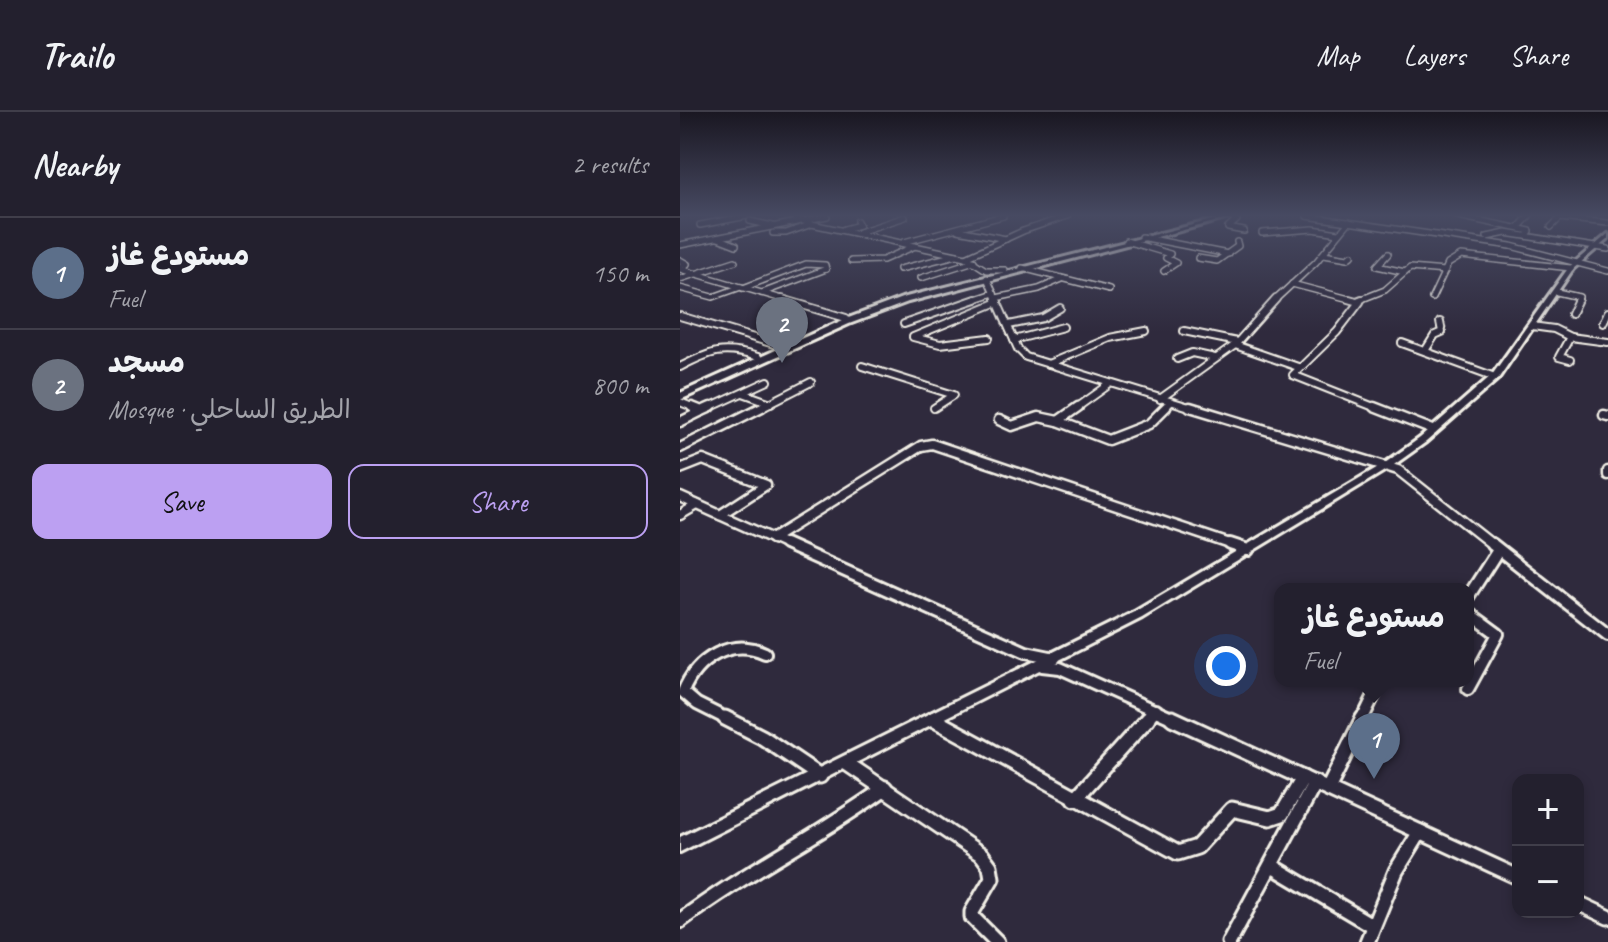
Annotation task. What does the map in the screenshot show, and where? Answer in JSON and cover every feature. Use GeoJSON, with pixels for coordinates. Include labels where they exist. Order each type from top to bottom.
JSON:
{"type":"FeatureCollection","features":[{"type":"Feature","properties":{"kind":"highway"},"geometry":{"type":"LineString","coordinates":[[680,397],[781,346],[846,318],[899,299],[1068,255]]}},
{"type":"Feature","properties":{"kind":"highway"},"geometry":{"type":"LineString","coordinates":[[680,397],[866,314],[1073,255]]}},
{"type":"Feature","properties":{"kind":"main road"},"geometry":{"type":"LineString","coordinates":[[680,845],[1058,658],[1166,600],[1388,465],[1495,377],[1574,265],[1587,255]]}},
{"type":"Feature","properties":{"kind":"street"},"geometry":{"type":"LineString","coordinates":[[851,261],[883,260],[895,255]]}},
{"type":"Feature","properties":{"kind":"street"},"geometry":{"type":"LineString","coordinates":[[900,269],[956,255],[974,261],[981,268],[1005,270]]}},
{"type":"Feature","properties":{"kind":"street"},"geometry":{"type":"LineString","coordinates":[[966,257],[971,255]]}},
{"type":"Feature","properties":{"kind":"street"},"geometry":{"type":"LineString","coordinates":[[1164,271],[1176,263],[1166,258],[1169,255]]}},
{"type":"Feature","properties":{"kind":"street"},"geometry":{"type":"LineString","coordinates":[[1198,258],[1217,261],[1227,255]]}},
{"type":"Feature","properties":{"kind":"street"},"geometry":{"type":"LineString","coordinates":[[1160,399],[1236,343],[1323,255]]}},
{"type":"Feature","properties":{"kind":"street"},"geometry":{"type":"LineString","coordinates":[[1328,255],[1348,258],[1352,255]]}},
{"type":"Feature","properties":{"kind":"street"},"geometry":{"type":"LineString","coordinates":[[1387,255],[1377,266],[1405,272]]}},
{"type":"Feature","properties":{"kind":"street"},"geometry":{"type":"LineString","coordinates":[[1540,255],[1608,271]]}},
{"type":"Feature","properties":{"kind":"street"},"geometry":{"type":"LineString","coordinates":[[1432,298],[1448,264],[1463,256],[1549,266],[1574,265]]}},
{"type":"Feature","properties":{"kind":"street"},"geometry":{"type":"LineString","coordinates":[[680,279],[735,261]]}},
{"type":"Feature","properties":{"kind":"street"},"geometry":{"type":"LineString","coordinates":[[921,278],[974,261]]}},
{"type":"Feature","properties":{"kind":"street"},"geometry":{"type":"LineString","coordinates":[[680,288],[713,297],[806,264],[828,267],[762,293]]}},
{"type":"Feature","properties":{"kind":"street"},"geometry":{"type":"LineString","coordinates":[[680,265],[742,288],[846,318]]}},
{"type":"Feature","properties":{"kind":"street"},"geometry":{"type":"LineString","coordinates":[[1543,273],[1549,266]]}},
{"type":"Feature","properties":{"kind":"street"},"geometry":{"type":"LineString","coordinates":[[976,278],[981,268]]}},
{"type":"Feature","properties":{"kind":"street"},"geometry":{"type":"LineString","coordinates":[[1022,268],[1109,290]]}},
{"type":"Feature","properties":{"kind":"street"},"geometry":{"type":"LineString","coordinates":[[1292,284],[1357,301],[1385,290],[1405,272],[1416,268],[1445,271]]}},
{"type":"Feature","properties":{"kind":"street"},"geometry":{"type":"LineString","coordinates":[[987,278],[1022,354],[1110,384],[1388,465],[1608,635]]}},
{"type":"Feature","properties":{"kind":"street"},"geometry":{"type":"LineString","coordinates":[[904,324],[1039,289],[1064,278]]}},
{"type":"Feature","properties":{"kind":"street"},"geometry":{"type":"LineString","coordinates":[[1557,292],[1579,297],[1571,314]]}},
{"type":"Feature","properties":{"kind":"street"},"geometry":{"type":"LineString","coordinates":[[989,338],[938,345],[913,337],[996,298]]}},
{"type":"Feature","properties":{"kind":"street"},"geometry":{"type":"LineString","coordinates":[[1357,301],[1360,304],[1342,327],[1292,373],[1294,377],[1433,430]]}},
{"type":"Feature","properties":{"kind":"street"},"geometry":{"type":"LineString","coordinates":[[1009,325],[1043,318],[1060,308]]}},
{"type":"Feature","properties":{"kind":"street"},"geometry":{"type":"LineString","coordinates":[[1603,323],[1608,312]]}},
{"type":"Feature","properties":{"kind":"street"},"geometry":{"type":"LineString","coordinates":[[680,316],[781,346]]}},
{"type":"Feature","properties":{"kind":"street"},"geometry":{"type":"LineString","coordinates":[[1425,351],[1435,335],[1442,332],[1440,322]]}},
{"type":"Feature","properties":{"kind":"street"},"geometry":{"type":"LineString","coordinates":[[1532,326],[1556,330],[1570,337],[1608,342]]}},
{"type":"Feature","properties":{"kind":"street"},"geometry":{"type":"LineString","coordinates":[[1014,340],[1063,327]]}},
{"type":"Feature","properties":{"kind":"street"},"geometry":{"type":"LineString","coordinates":[[1048,364],[1085,347],[1146,331]]}},
{"type":"Feature","properties":{"kind":"street"},"geometry":{"type":"LineString","coordinates":[[1184,331],[1236,343],[1298,367]]}},
{"type":"Feature","properties":{"kind":"street"},"geometry":{"type":"LineString","coordinates":[[1570,337],[1559,357],[1570,360]]}},
{"type":"Feature","properties":{"kind":"street"},"geometry":{"type":"LineString","coordinates":[[1402,343],[1495,377]]}},
{"type":"Feature","properties":{"kind":"street"},"geometry":{"type":"LineString","coordinates":[[680,367],[725,348],[758,357]]}},
{"type":"Feature","properties":{"kind":"street"},"geometry":{"type":"LineString","coordinates":[[1177,359],[1192,353],[1215,358]]}},
{"type":"Feature","properties":{"kind":"street"},"geometry":{"type":"LineString","coordinates":[[862,366],[954,395],[934,408]]}},
{"type":"Feature","properties":{"kind":"street"},"geometry":{"type":"LineString","coordinates":[[680,422],[768,381]]}},
{"type":"Feature","properties":{"kind":"street"},"geometry":{"type":"LineString","coordinates":[[680,448],[811,382]]}},
{"type":"Feature","properties":{"kind":"street"},"geometry":{"type":"LineString","coordinates":[[1058,421],[1110,384]]}},
{"type":"Feature","properties":{"kind":"street"},"geometry":{"type":"LineString","coordinates":[[743,393],[771,403]]}},
{"type":"Feature","properties":{"kind":"street"},"geometry":{"type":"LineString","coordinates":[[680,397],[702,411]]}},
{"type":"Feature","properties":{"kind":"street"},"geometry":{"type":"LineString","coordinates":[[999,420],[1012,426],[1039,417],[1111,440],[1149,424],[1171,402]]}},
{"type":"Feature","properties":{"kind":"street"},"geometry":{"type":"LineString","coordinates":[[772,539],[921,446],[932,444],[1248,550]]}},
{"type":"Feature","properties":{"kind":"street"},"geometry":{"type":"LineString","coordinates":[[680,469],[703,460],[766,485],[720,515]]}},
{"type":"Feature","properties":{"kind":"street"},"geometry":{"type":"LineString","coordinates":[[680,497],[1026,652],[1058,658]]}},
{"type":"Feature","properties":{"kind":"street"},"geometry":{"type":"LineString","coordinates":[[680,515],[697,505]]}},
{"type":"Feature","properties":{"kind":"street"},"geometry":{"type":"LineString","coordinates":[[1474,588],[1498,550]]}},
{"type":"Feature","properties":{"kind":"street"},"geometry":{"type":"LineString","coordinates":[[1474,616],[1498,634],[1474,678]]}},
{"type":"Feature","properties":{"kind":"street"},"geometry":{"type":"LineString","coordinates":[[765,653],[742,646],[725,650],[693,674],[683,692],[697,704],[762,737],[820,776]]}},
{"type":"Feature","properties":{"kind":"street"},"geometry":{"type":"LineString","coordinates":[[1019,677],[1028,662],[1026,652]]}},
{"type":"Feature","properties":{"kind":"street"},"geometry":{"type":"LineString","coordinates":[[1042,666],[1063,669],[1156,710],[1512,874]]}},
{"type":"Feature","properties":{"kind":"street"},"geometry":{"type":"LineString","coordinates":[[1229,942],[1315,783],[1377,687]]}},
{"type":"Feature","properties":{"kind":"street"},"geometry":{"type":"LineString","coordinates":[[1075,799],[1156,710]]}},
{"type":"Feature","properties":{"kind":"street"},"geometry":{"type":"LineString","coordinates":[[933,719],[1167,849],[1184,853],[1197,847],[1232,809],[1270,818],[1282,814],[1315,783]]}},
{"type":"Feature","properties":{"kind":"street"},"geometry":{"type":"LineString","coordinates":[[846,763],[986,860],[992,878],[971,909],[972,920],[978,929],[997,942]]}},
{"type":"Feature","properties":{"kind":"street"},"geometry":{"type":"LineString","coordinates":[[680,921],[717,893],[832,826],[885,788]]}},
{"type":"Feature","properties":{"kind":"street"},"geometry":{"type":"LineString","coordinates":[[1367,942],[1402,860],[1420,832]]}},
{"type":"Feature","properties":{"kind":"street"},"geometry":{"type":"LineString","coordinates":[[1272,866],[1373,926]]}},
{"type":"Feature","properties":{"kind":"street"},"geometry":{"type":"LineString","coordinates":[[1584,906],[1608,917]]}},
{"type":"Feature","properties":{"kind":"place","name":"مسجد"},"geometry":{"type":"Point","coordinates":[782,363]}},
{"type":"Feature","properties":{"kind":"place","name":"مستودع غاز"},"geometry":{"type":"Point","coordinates":[1374,779]}}]}
